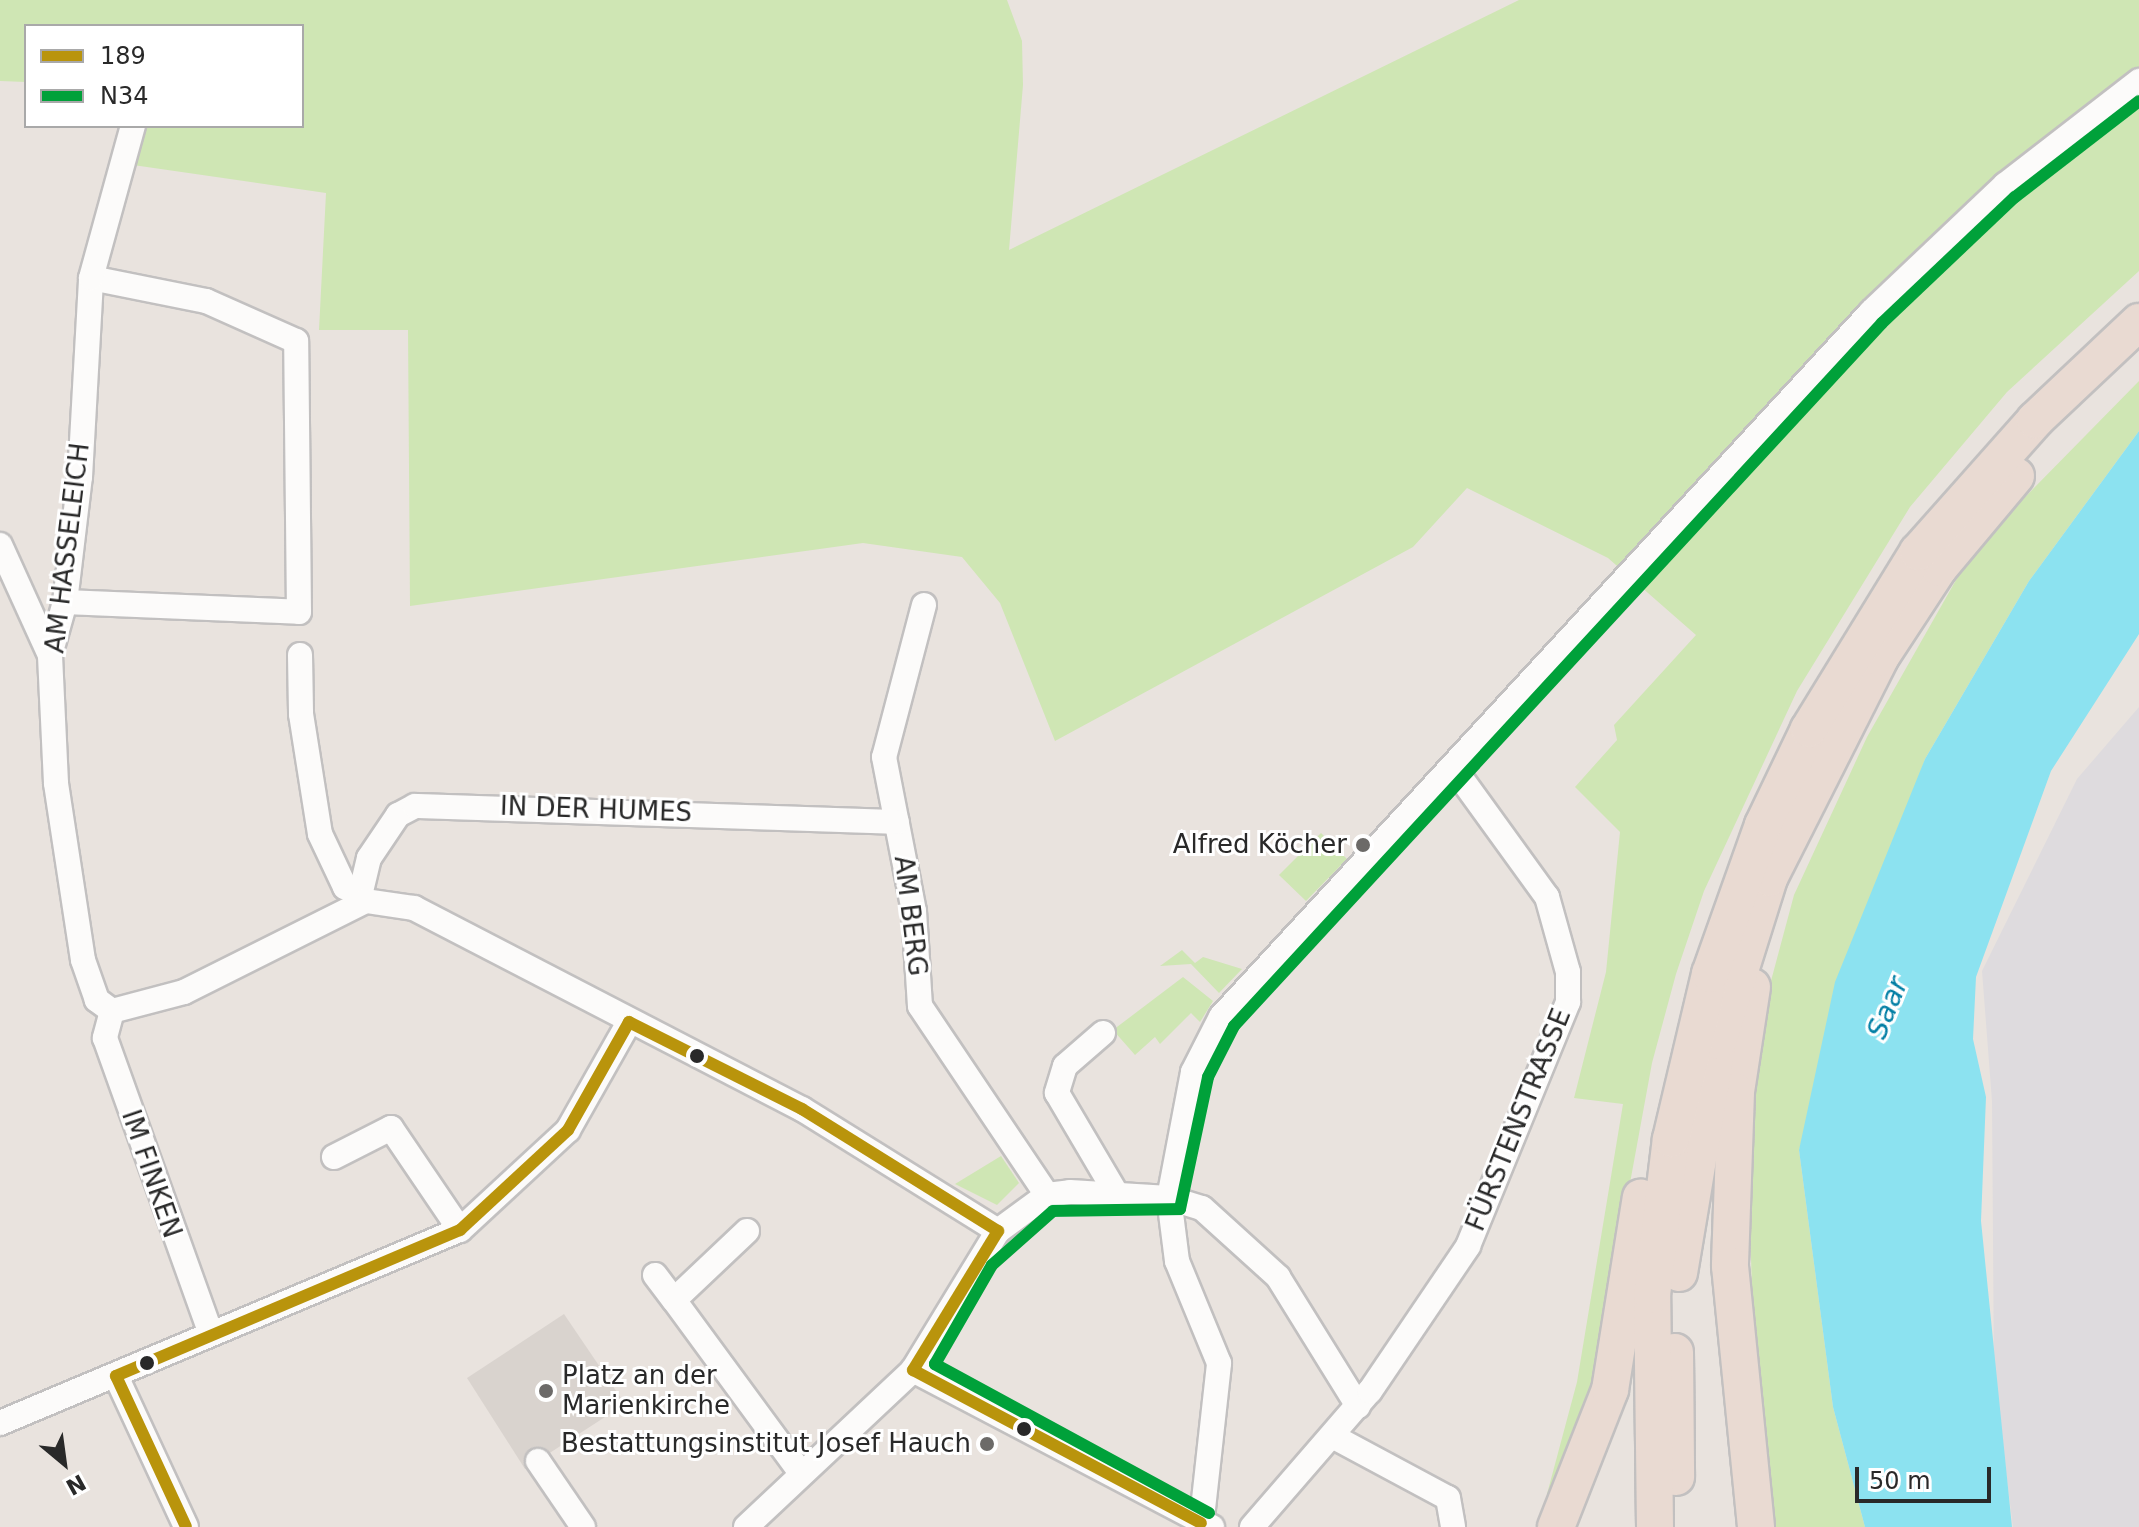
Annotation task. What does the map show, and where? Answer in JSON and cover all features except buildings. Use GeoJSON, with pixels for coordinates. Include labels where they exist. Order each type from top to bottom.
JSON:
{"type":"FeatureCollection","features":[{"type":"Feature","properties":{"kind":"highway"},"geometry":{"type":"LineString","coordinates":[[1679,1527],[1676,1301],[1696,1142],[1755,911],[1808,791],[1939,568],[2068,405],[2139,322]]}},
{"type":"Feature","properties":{"kind":"highway"},"geometry":{"type":"LineString","coordinates":[[1556,1527],[1610,1390],[1652,1147],[1763,825],[1859,642],[1918,552],[2068,405],[2139,354]]}},
{"type":"Feature","properties":{"kind":"highway"},"geometry":{"type":"LineString","coordinates":[[1756,1527],[1730,1266],[1736,1092],[1752,988],[1799,847],[1808,791]]}},
{"type":"Feature","properties":{"kind":"highway"},"geometry":{"type":"LineString","coordinates":[[1655,1527],[1649,1423],[1658,1223],[1695,1024]]}},
{"type":"Feature","properties":{"kind":"street"},"geometry":{"type":"LineString","coordinates":[[913,1370],[1205,1526],[1219,1363],[1177,1261],[1169,1198],[1193,1072],[1221,1017],[1871,312],[2005,185],[2139,81]]}},
{"type":"Feature","properties":{"kind":"street","name":"AM HASSELEICH"},"geometry":{"type":"LineString","coordinates":[[112,1011],[97,1000],[83,960],[56,783],[50,655],[65,602],[91,278],[132,128]]}},
{"type":"Feature","properties":{"kind":"street"},"geometry":{"type":"LineString","coordinates":[[65,602],[299,612],[296,341],[206,301],[91,278]]}},
{"type":"Feature","properties":{"kind":"street"},"geometry":{"type":"LineString","coordinates":[[0,545],[50,655]]}},
{"type":"Feature","properties":{"kind":"street","name":"AM BERG"},"geometry":{"type":"LineString","coordinates":[[924,605],[886,731],[928,1025],[1047,1195]]}},
{"type":"Feature","properties":{"kind":"street"},"geometry":{"type":"LineString","coordinates":[[300,655],[317,822],[345,887],[358,898],[414,908],[802,1109],[998,1231]]}},
{"type":"Feature","properties":{"kind":"street","name":"FÜRSTENSTRASSE"},"geometry":{"type":"LineString","coordinates":[[1252,1527],[1358,1406],[1468,1246],[1568,1002],[1568,972],[1547,897],[1453,767]]}},
{"type":"Feature","properties":{"kind":"street","name":"IN DER HUMES"},"geometry":{"type":"LineString","coordinates":[[358,898],[387,830],[415,806],[897,822]]}},
{"type":"Feature","properties":{"kind":"street"},"geometry":{"type":"LineString","coordinates":[[112,1011],[184,992],[358,898]]}},
{"type":"Feature","properties":{"kind":"street","name":"IM FINKEN"},"geometry":{"type":"LineString","coordinates":[[112,1011],[105,1038],[211,1334]]}},
{"type":"Feature","properties":{"kind":"street"},"geometry":{"type":"LineString","coordinates":[[0,1423],[460,1230],[568,1130],[629,1022]]}},
{"type":"Feature","properties":{"kind":"street"},"geometry":{"type":"LineString","coordinates":[[1103,1033],[1065,1066],[1057,1093],[1116,1193]]}},
{"type":"Feature","properties":{"kind":"street"},"geometry":{"type":"LineString","coordinates":[[334,1157],[391,1128],[460,1230]]}},
{"type":"Feature","properties":{"kind":"street"},"geometry":{"type":"LineString","coordinates":[[746,1527],[913,1370],[998,1231],[1047,1195],[1116,1193],[1169,1198],[1202,1208],[1235,1230],[1278,1277],[1358,1406]]}},
{"type":"Feature","properties":{"kind":"street"},"geometry":{"type":"LineString","coordinates":[[674,1300],[747,1231]]}},
{"type":"Feature","properties":{"kind":"street"},"geometry":{"type":"LineString","coordinates":[[655,1275],[801,1473]]}},
{"type":"Feature","properties":{"kind":"street"},"geometry":{"type":"LineString","coordinates":[[116,1376],[186,1527]]}},
{"type":"Feature","properties":{"kind":"street"},"geometry":{"type":"LineString","coordinates":[[1334,1437],[1448,1498],[1453,1527]]}},
{"type":"Feature","properties":{"kind":"street"},"geometry":{"type":"LineString","coordinates":[[538,1461],[583,1527]]}},
{"type":"Feature","properties":{"kind":"shaded area"},"geometry":{"type":"Polygon","coordinates":[[[2139,707],[2139,1527],[2013,1527],[1994,1378],[1992,1101],[1982,971],[2077,779],[2139,707]]]}},
{"type":"Feature","properties":{"kind":"shaded area","name":"Platz an der Marienkirche"},"geometry":{"type":"Polygon","coordinates":[[[564,1314],[625,1404],[525,1469],[467,1378],[564,1314]]]}},
{"type":"Feature","properties":{"kind":"green space"},"geometry":{"type":"Polygon","coordinates":[[[0,0],[1007,0],[1022,41],[1023,85],[1009,250],[1519,0],[2139,0],[2139,271],[2007,392],[1910,507],[1797,691],[1704,891],[1676,974],[1652,1063],[1593,1385],[1554,1496],[1547,1494],[1577,1382],[1623,1104],[1574,1098],[1606,972],[1620,832],[1575,787],[1617,740],[1614,725],[1696,635],[1608,558],[1467,488],[1413,547],[1055,741],[1000,603],[962,557],[863,543],[410,606],[408,330],[319,330],[326,193],[133,165],[145,128],[304,128],[304,24],[24,24],[24,82],[0,81],[0,0]]]}},
{"type":"Feature","properties":{"kind":"green space"},"geometry":{"type":"Polygon","coordinates":[[[2139,381],[2139,431],[2029,581],[1925,759],[1799,1150],[1833,1407],[1865,1527],[1774,1527],[1755,1377],[1747,1140],[1756,1037],[1794,895],[1867,737],[1973,550],[2139,381]]]}},
{"type":"Feature","properties":{"kind":"green space"},"geometry":{"type":"Polygon","coordinates":[[[1321,833],[1347,859],[1306,901],[1279,875],[1321,833]]]}},
{"type":"Feature","properties":{"kind":"green space"},"geometry":{"type":"Polygon","coordinates":[[[1182,950],[1195,963],[1203,957],[1242,969],[1219,993],[1191,964],[1160,966],[1182,950]]]}},
{"type":"Feature","properties":{"kind":"green space"},"geometry":{"type":"Polygon","coordinates":[[[1183,977],[1213,1001],[1200,1022],[1191,1013],[1160,1044],[1155,1037],[1135,1055],[1113,1030],[1183,977]]]}},
{"type":"Feature","properties":{"kind":"green space"},"geometry":{"type":"Polygon","coordinates":[[[1001,1156],[1019,1183],[997,1205],[955,1184],[1001,1156]]]}},
{"type":"Feature","properties":{"kind":"water","name":"Saar"},"geometry":{"type":"Polygon","coordinates":[[[2139,431],[2139,634],[2051,771],[1976,977],[1973,1039],[1986,1097],[1981,1221],[2012,1527],[1865,1527],[1833,1407],[1799,1150],[1835,982],[1925,759],[2029,581],[2139,431]]]}},
{"type":"Feature","properties":{"kind":"transit line","name":"N34"},"geometry":{"type":"LineString","coordinates":[[1209,1513],[935,1364],[992,1265],[1053,1211],[1180,1209],[1208,1077],[1234,1026],[1882,323],[2015,197],[2139,101]]}},
{"type":"Feature","properties":{"kind":"transit line","name":"189"},"geometry":{"type":"LineString","coordinates":[[629,1022],[802,1109],[998,1231]]}},
{"type":"Feature","properties":{"kind":"transit line","name":"189"},"geometry":{"type":"LineString","coordinates":[[116,1376],[460,1230],[568,1130],[629,1022]]}},
{"type":"Feature","properties":{"kind":"transit line","name":"189"},"geometry":{"type":"LineString","coordinates":[[998,1231],[913,1370],[1201,1523]]}},
{"type":"Feature","properties":{"kind":"transit line","name":"189"},"geometry":{"type":"LineString","coordinates":[[116,1376],[186,1527]]}},
{"type":"Feature","properties":{"kind":"place","name":"Alfred Köcher"},"geometry":{"type":"Point","coordinates":[1363,845]}},
{"type":"Feature","properties":{"kind":"place","name":"Platz an der Marienkirche"},"geometry":{"type":"Point","coordinates":[546,1391]}},
{"type":"Feature","properties":{"kind":"place","name":"Bestattungsinstitut Josef Hauch"},"geometry":{"type":"Point","coordinates":[987,1444]}}]}
